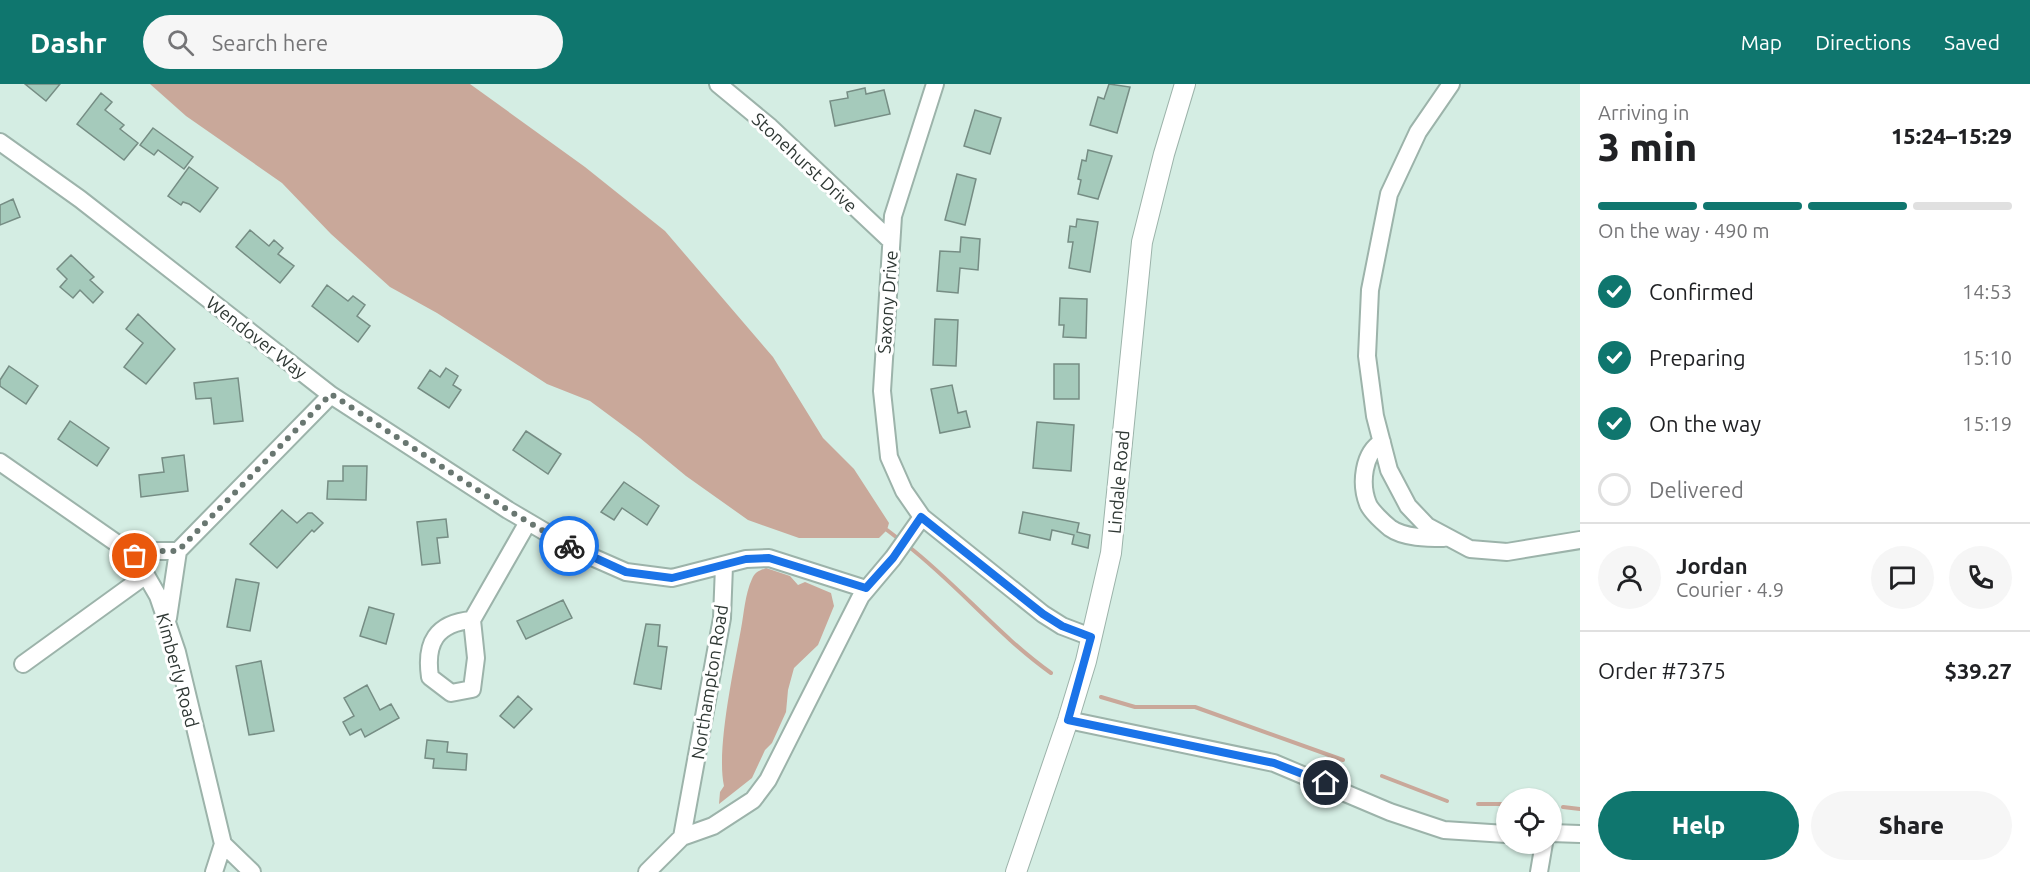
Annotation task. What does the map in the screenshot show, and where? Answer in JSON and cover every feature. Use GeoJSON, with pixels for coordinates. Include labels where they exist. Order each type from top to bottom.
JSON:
{"type":"FeatureCollection","features":[{"type":"Feature","properties":{"kind":"street","name":"Stonehurst Drive"},"geometry":{"type":"LineString","coordinates":[[718,84],[770,127],[891,241]]}},
{"type":"Feature","properties":{"kind":"street","name":"Saxony Drive"},"geometry":{"type":"LineString","coordinates":[[917,523],[888,450],[882,391],[893,216],[935,84]]}},
{"type":"Feature","properties":{"kind":"street","name":"Lindale Road"},"geometry":{"type":"LineString","coordinates":[[1016,872],[1068,720],[1111,553],[1142,242],[1164,154],[1185,84]]}},
{"type":"Feature","properties":{"kind":"street"},"geometry":{"type":"LineString","coordinates":[[1451,84],[1418,132],[1389,194],[1370,290],[1367,356],[1374,416],[1389,470],[1408,506],[1427,526],[1470,549],[1507,552],[1580,540]]}},
{"type":"Feature","properties":{"kind":"street","name":"Wendover Way"},"geometry":{"type":"LineString","coordinates":[[0,142],[80,199],[331,394],[528,522],[576,550],[626,572],[672,578],[724,566]]}},
{"type":"Feature","properties":{"kind":"street"},"geometry":{"type":"LineString","coordinates":[[167,622],[178,551],[331,394]]}},
{"type":"Feature","properties":{"kind":"street"},"geometry":{"type":"LineString","coordinates":[[1382,442],[1372,448],[1368,458],[1363,483],[1369,506],[1391,529],[1422,538],[1446,538]]}},
{"type":"Feature","properties":{"kind":"street","name":"Kimberly Road"},"geometry":{"type":"LineString","coordinates":[[0,462],[135,556],[158,596],[177,652],[223,844]]}},
{"type":"Feature","properties":{"kind":"street"},"geometry":{"type":"LineString","coordinates":[[472,620],[528,522]]}},
{"type":"Feature","properties":{"kind":"street"},"geometry":{"type":"LineString","coordinates":[[647,872],[682,837],[713,826],[753,800],[768,780],[866,588],[893,558],[917,523],[1043,614],[1062,626],[1091,637]]}},
{"type":"Feature","properties":{"kind":"street"},"geometry":{"type":"LineString","coordinates":[[128,551],[178,551]]}},
{"type":"Feature","properties":{"kind":"street"},"geometry":{"type":"LineString","coordinates":[[724,566],[746,559],[769,558],[866,588]]}},
{"type":"Feature","properties":{"kind":"street","name":"Northampton Road"},"geometry":{"type":"LineString","coordinates":[[682,837],[722,618],[724,566]]}},
{"type":"Feature","properties":{"kind":"street"},"geometry":{"type":"LineString","coordinates":[[22,664],[146,575]]}},
{"type":"Feature","properties":{"kind":"street"},"geometry":{"type":"LineString","coordinates":[[1068,720],[1274,763],[1390,812],[1444,830],[1496,833]]}},
{"type":"Feature","properties":{"kind":"street"},"geometry":{"type":"LineString","coordinates":[[1562,833],[1580,834]]}},
{"type":"Feature","properties":{"kind":"street"},"geometry":{"type":"LineString","coordinates":[[214,872],[223,844],[252,872]]}},
{"type":"Feature","properties":{"kind":"street"},"geometry":{"type":"LineString","coordinates":[[1539,872],[1542,854]]}},
{"type":"Feature","properties":{"kind":"shaded area"},"geometry":{"type":"Polygon","coordinates":[[[150,84],[470,84],[585,167],[665,231],[773,357],[823,438],[854,469],[889,523],[887,530],[879,538],[799,538],[748,520],[686,476],[590,401],[547,384],[437,313],[390,287],[331,234],[282,183],[186,116],[150,84]]]}},
{"type":"Feature","properties":{"kind":"shaded area"},"geometry":{"type":"Polygon","coordinates":[[[766,568],[790,576],[798,585],[805,582],[831,593],[834,606],[818,645],[794,668],[788,690],[786,712],[752,778],[719,804],[720,792],[724,786],[722,752],[724,731],[746,597],[753,577],[757,572],[766,568]]]}},
{"type":"Feature","properties":{"kind":"building"},"geometry":{"type":"Polygon","coordinates":[[[25,84],[60,84],[46,101],[25,84]]]}},
{"type":"Feature","properties":{"kind":"building"},"geometry":{"type":"Polygon","coordinates":[[[1109,84],[1130,87],[1117,133],[1090,125],[1098,97],[1104,99],[1109,84]]]}},
{"type":"Feature","properties":{"kind":"building"},"geometry":{"type":"Polygon","coordinates":[[[865,88],[866,94],[884,90],[890,114],[835,126],[830,101],[848,98],[847,92],[865,88]]]}},
{"type":"Feature","properties":{"kind":"building"},"geometry":{"type":"Polygon","coordinates":[[[101,93],[112,102],[105,110],[124,125],[120,129],[138,143],[124,160],[77,124],[101,93]]]}},
{"type":"Feature","properties":{"kind":"building"},"geometry":{"type":"Polygon","coordinates":[[[975,110],[1001,118],[990,154],[964,146],[975,110]]]}},
{"type":"Feature","properties":{"kind":"building"},"geometry":{"type":"Polygon","coordinates":[[[153,128],[193,157],[184,169],[158,150],[154,155],[140,145],[153,128]]]}},
{"type":"Feature","properties":{"kind":"building"},"geometry":{"type":"Polygon","coordinates":[[[1088,150],[1112,156],[1098,199],[1078,194],[1082,160],[1086,161],[1088,150]]]}},
{"type":"Feature","properties":{"kind":"building"},"geometry":{"type":"Polygon","coordinates":[[[189,167],[218,188],[200,212],[189,204],[183,202],[181,205],[168,196],[189,167]]]}},
{"type":"Feature","properties":{"kind":"building"},"geometry":{"type":"Polygon","coordinates":[[[957,174],[976,179],[965,225],[945,220],[957,174]]]}},
{"type":"Feature","properties":{"kind":"building"},"geometry":{"type":"Polygon","coordinates":[[[13,199],[20,217],[0,225],[0,205],[13,199]]]}},
{"type":"Feature","properties":{"kind":"building"},"geometry":{"type":"Polygon","coordinates":[[[1077,219],[1098,222],[1090,272],[1069,268],[1073,242],[1068,242],[1070,226],[1076,227],[1077,219]]]}},
{"type":"Feature","properties":{"kind":"building"},"geometry":{"type":"Polygon","coordinates":[[[250,230],[269,246],[274,240],[283,248],[278,254],[294,266],[280,283],[236,247],[250,230]]]}},
{"type":"Feature","properties":{"kind":"building"},"geometry":{"type":"Polygon","coordinates":[[[961,237],[980,239],[978,270],[960,268],[958,293],[937,291],[940,251],[960,252],[961,237]]]}},
{"type":"Feature","properties":{"kind":"building"},"geometry":{"type":"Polygon","coordinates":[[[71,255],[94,277],[90,280],[103,292],[93,303],[80,290],[73,298],[60,287],[67,279],[57,269],[71,255]]]}},
{"type":"Feature","properties":{"kind":"building"},"geometry":{"type":"Polygon","coordinates":[[[327,285],[348,301],[353,296],[365,305],[357,316],[370,326],[358,342],[312,306],[327,285]]]}},
{"type":"Feature","properties":{"kind":"building"},"geometry":{"type":"Polygon","coordinates":[[[1060,298],[1087,299],[1086,338],[1063,337],[1064,325],[1059,325],[1060,298]]]}},
{"type":"Feature","properties":{"kind":"building"},"geometry":{"type":"Polygon","coordinates":[[[138,314],[175,349],[146,384],[124,367],[143,343],[126,329],[138,314]]]}},
{"type":"Feature","properties":{"kind":"building"},"geometry":{"type":"Polygon","coordinates":[[[935,319],[958,320],[956,366],[933,365],[935,319]]]}},
{"type":"Feature","properties":{"kind":"building"},"geometry":{"type":"Polygon","coordinates":[[[1054,364],[1079,364],[1079,399],[1054,399],[1054,364]]]}},
{"type":"Feature","properties":{"kind":"building"},"geometry":{"type":"Polygon","coordinates":[[[9,366],[38,386],[26,404],[0,386],[0,380],[9,366]]]}},
{"type":"Feature","properties":{"kind":"building"},"geometry":{"type":"Polygon","coordinates":[[[446,368],[458,376],[453,385],[461,390],[449,408],[418,388],[430,370],[440,377],[446,368]]]}},
{"type":"Feature","properties":{"kind":"building"},"geometry":{"type":"Polygon","coordinates":[[[238,378],[243,421],[214,424],[211,398],[196,399],[194,383],[238,378]]]}},
{"type":"Feature","properties":{"kind":"building"},"geometry":{"type":"Polygon","coordinates":[[[952,385],[958,413],[966,411],[970,427],[940,433],[931,389],[952,385]]]}},
{"type":"Feature","properties":{"kind":"building"},"geometry":{"type":"Polygon","coordinates":[[[70,421],[109,448],[97,466],[58,439],[70,421]]]}},
{"type":"Feature","properties":{"kind":"building"},"geometry":{"type":"Polygon","coordinates":[[[1037,422],[1074,425],[1071,471],[1033,468],[1037,422]]]}},
{"type":"Feature","properties":{"kind":"building"},"geometry":{"type":"Polygon","coordinates":[[[526,431],[561,454],[548,474],[513,450],[526,431]]]}},
{"type":"Feature","properties":{"kind":"building"},"geometry":{"type":"Polygon","coordinates":[[[184,455],[188,491],[141,497],[139,475],[164,472],[162,458],[184,455]]]}},
{"type":"Feature","properties":{"kind":"building"},"geometry":{"type":"Polygon","coordinates":[[[343,466],[367,466],[366,500],[327,499],[328,481],[343,481],[343,466]]]}},
{"type":"Feature","properties":{"kind":"building"},"geometry":{"type":"Polygon","coordinates":[[[624,482],[659,506],[647,525],[622,508],[614,520],[601,512],[624,482]]]}},
{"type":"Feature","properties":{"kind":"building"},"geometry":{"type":"Polygon","coordinates":[[[282,510],[297,523],[308,513],[312,513],[323,523],[314,532],[312,530],[277,568],[250,544],[282,510]]]}},
{"type":"Feature","properties":{"kind":"building"},"geometry":{"type":"Polygon","coordinates":[[[1023,512],[1079,523],[1077,532],[1090,535],[1088,548],[1072,544],[1074,535],[1052,530],[1050,540],[1019,533],[1023,512]]]}},
{"type":"Feature","properties":{"kind":"building"},"geometry":{"type":"Polygon","coordinates":[[[446,519],[448,537],[437,538],[440,563],[422,565],[417,522],[446,519]]]}},
{"type":"Feature","properties":{"kind":"building"},"geometry":{"type":"Polygon","coordinates":[[[236,579],[259,583],[250,631],[227,627],[236,579]]]}},
{"type":"Feature","properties":{"kind":"building"},"geometry":{"type":"Polygon","coordinates":[[[563,600],[572,618],[526,639],[517,621],[563,600]]]}},
{"type":"Feature","properties":{"kind":"building"},"geometry":{"type":"Polygon","coordinates":[[[369,607],[394,614],[386,644],[360,636],[369,607]]]}},
{"type":"Feature","properties":{"kind":"building"},"geometry":{"type":"Polygon","coordinates":[[[646,624],[660,625],[658,646],[667,647],[661,689],[634,684],[646,624]]]}},
{"type":"Feature","properties":{"kind":"building"},"geometry":{"type":"Polygon","coordinates":[[[261,661],[274,731],[249,735],[236,666],[261,661]]]}},
{"type":"Feature","properties":{"kind":"building"},"geometry":{"type":"Polygon","coordinates":[[[367,685],[380,710],[391,704],[399,718],[365,737],[361,729],[350,735],[343,722],[354,716],[344,698],[367,685]]]}},
{"type":"Feature","properties":{"kind":"building"},"geometry":{"type":"Polygon","coordinates":[[[518,696],[532,709],[514,728],[500,716],[518,696]]]}},
{"type":"Feature","properties":{"kind":"building"},"geometry":{"type":"Polygon","coordinates":[[[427,740],[448,742],[447,752],[467,754],[466,770],[433,768],[434,759],[425,758],[427,740]]]}},
{"type":"Feature","properties":{"kind":"waterway"},"geometry":{"type":"LineString","coordinates":[[887,530],[900,540]]}},
{"type":"Feature","properties":{"kind":"waterway"},"geometry":{"type":"LineString","coordinates":[[908,546],[1032,659],[1051,673]]}},
{"type":"Feature","properties":{"kind":"waterway"},"geometry":{"type":"LineString","coordinates":[[1101,697],[1135,707],[1195,707],[1343,760]]}},
{"type":"Feature","properties":{"kind":"waterway"},"geometry":{"type":"LineString","coordinates":[[1382,776],[1447,801]]}},
{"type":"Feature","properties":{"kind":"waterway"},"geometry":{"type":"LineString","coordinates":[[1478,804],[1496,804]]}},
{"type":"Feature","properties":{"kind":"waterway"},"geometry":{"type":"LineString","coordinates":[[1563,807],[1580,809]]}},
{"type":"Feature","properties":{"kind":"way so far"},"geometry":{"type":"LineString","coordinates":[[135,556],[128,551],[178,551],[331,394],[508,510],[569,546]]}},
{"type":"Feature","properties":{"kind":"route"},"geometry":{"type":"LineString","coordinates":[[569,546],[626,572],[672,578],[746,559],[769,558],[866,588],[893,558],[921,517],[1043,614],[1062,626],[1091,637],[1068,720],[1274,763],[1326,783]]}}]}
